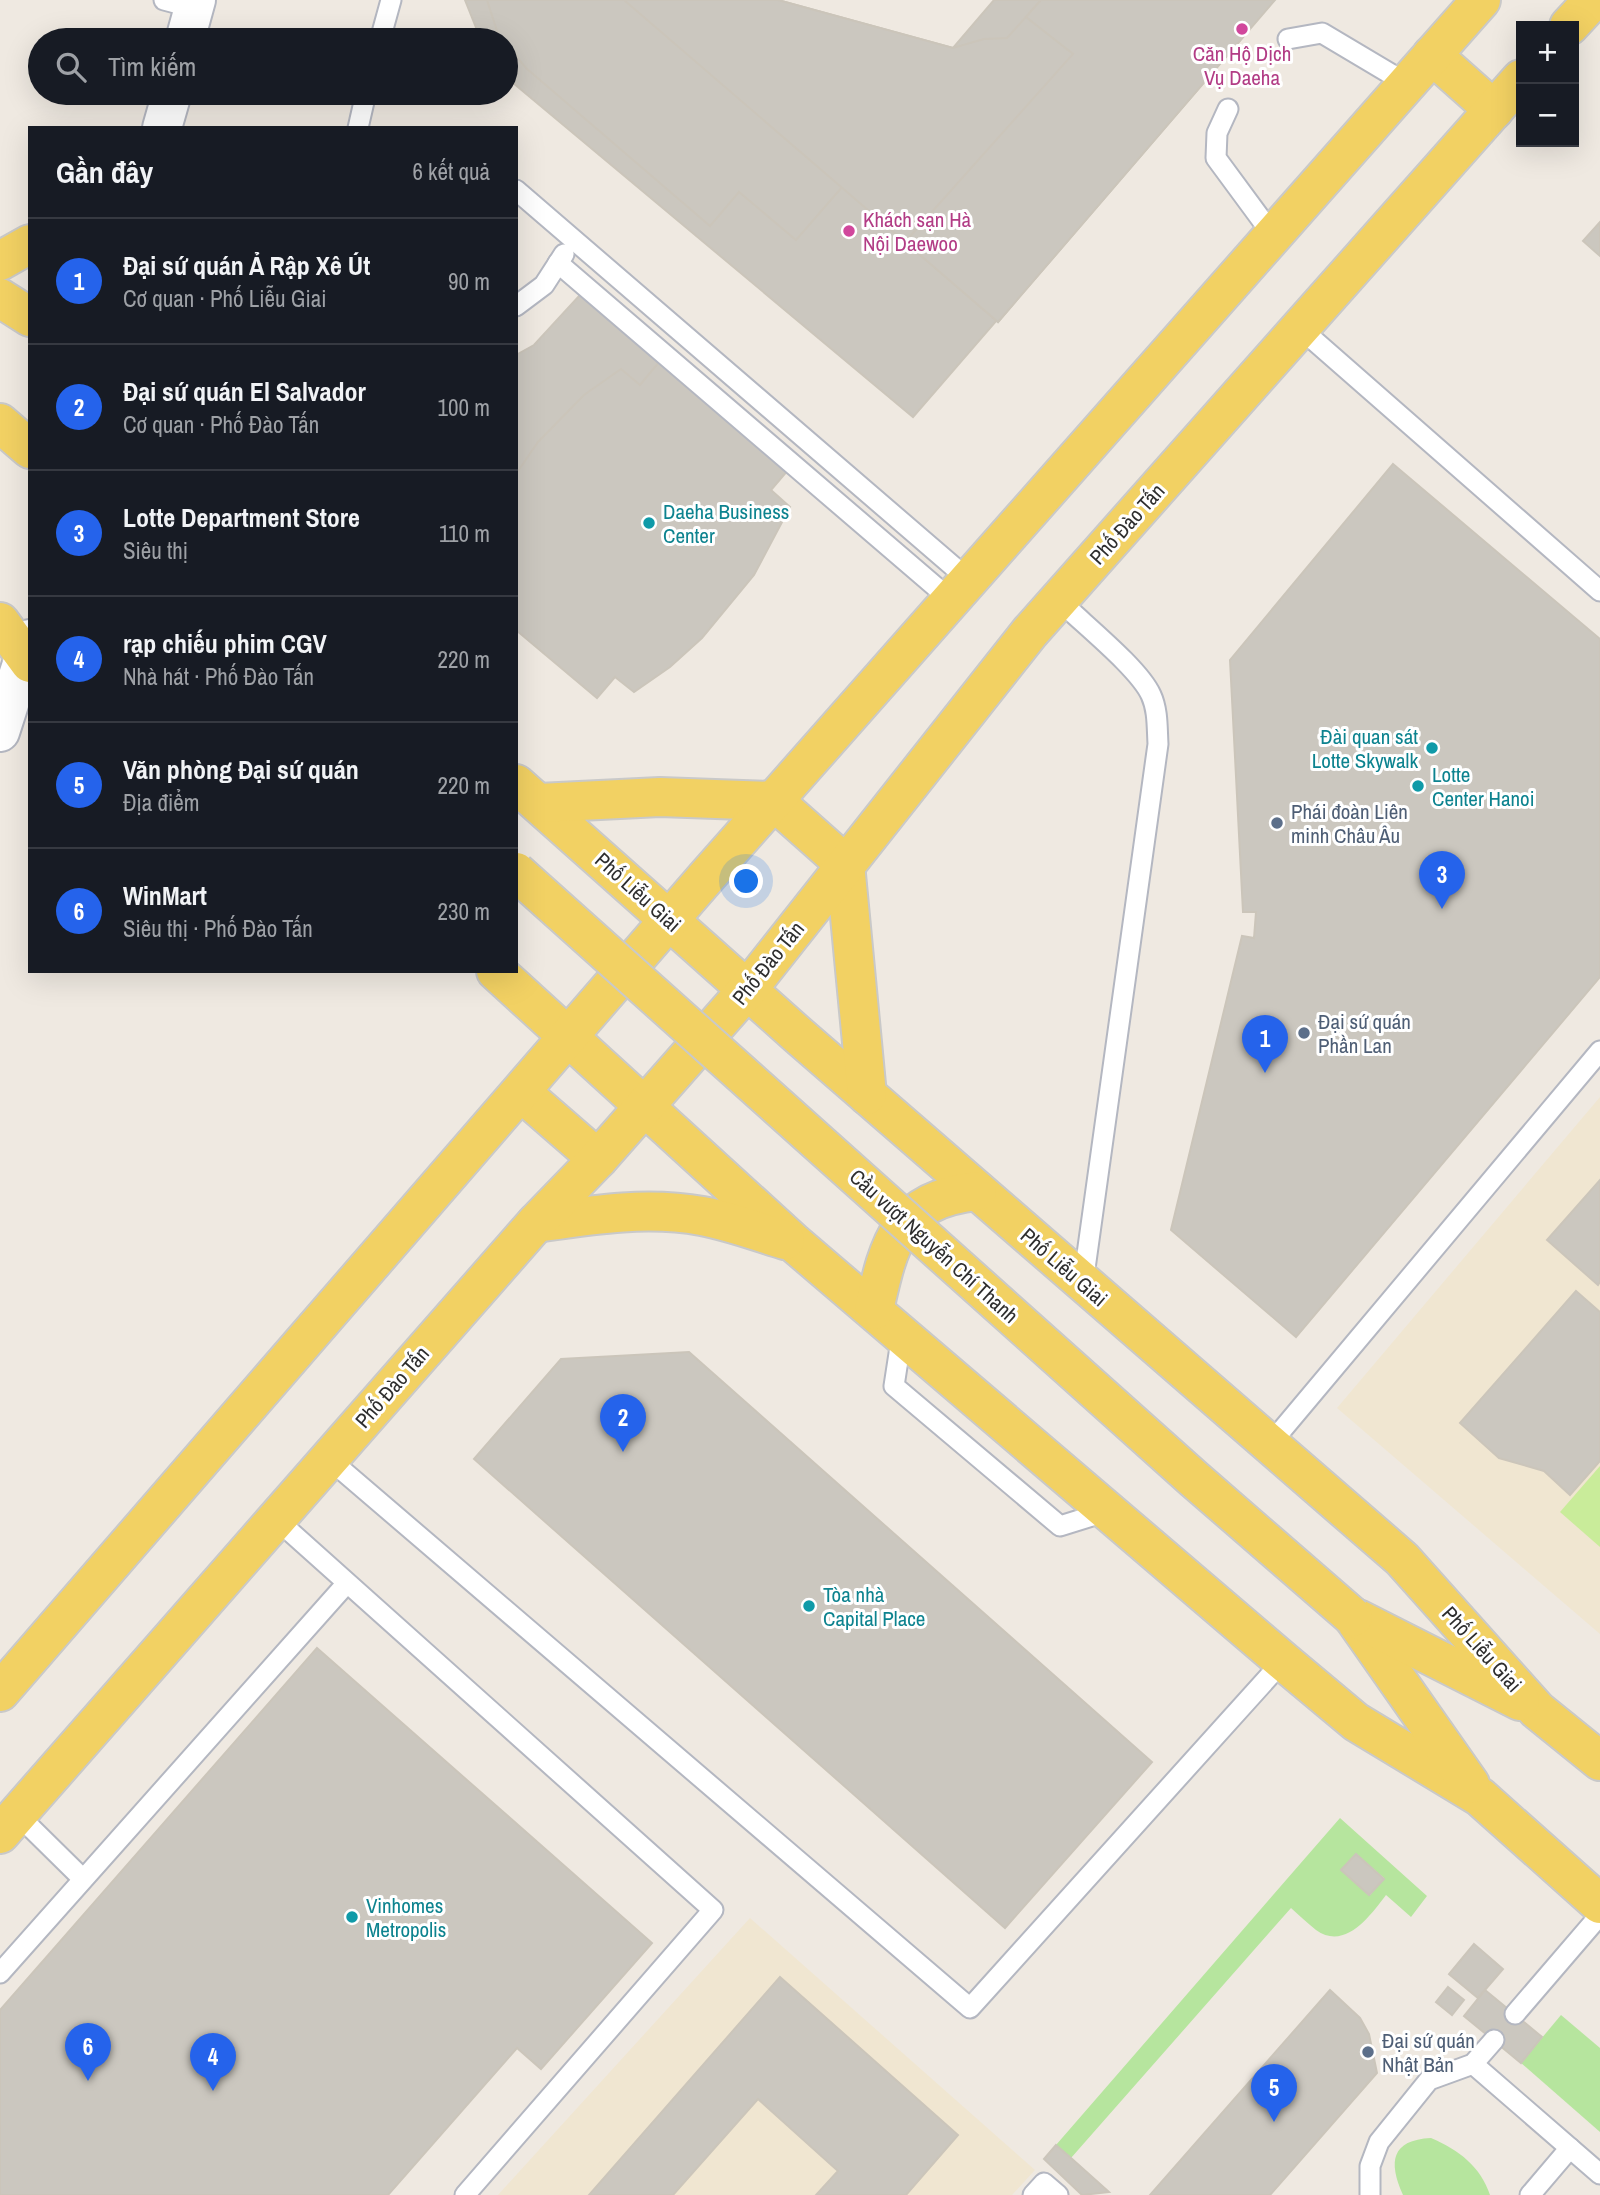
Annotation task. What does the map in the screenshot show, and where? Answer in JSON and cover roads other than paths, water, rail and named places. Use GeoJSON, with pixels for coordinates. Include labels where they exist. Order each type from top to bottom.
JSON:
{"type":"FeatureCollection","features":[{"type":"Feature","properties":{"kind":"main road"},"geometry":{"type":"LineString","coordinates":[[0,1692],[774,801],[1481,0]]}},
{"type":"Feature","properties":{"kind":"main road"},"geometry":{"type":"LineString","coordinates":[[1574,21],[1593,0]]}},
{"type":"Feature","properties":{"kind":"main road"},"geometry":{"type":"LineString","coordinates":[[1432,55],[1494,110]]}},
{"type":"Feature","properties":{"kind":"main road","name":"Phố Đào Tấn"},"geometry":{"type":"LineString","coordinates":[[8,1824],[536,1223],[598,1159],[747,989],[1004,664],[1517,84]]}},
{"type":"Feature","properties":{"kind":"main road"},"geometry":{"type":"LineString","coordinates":[[163,126],[169,105]]}},
{"type":"Feature","properties":{"kind":"main road"},"geometry":{"type":"LineString","coordinates":[[0,261],[28,245]]}},
{"type":"Feature","properties":{"kind":"main road"},"geometry":{"type":"LineString","coordinates":[[0,298],[28,316]]}},
{"type":"Feature","properties":{"kind":"main road"},"geometry":{"type":"LineString","coordinates":[[0,423],[28,447]]}},
{"type":"Feature","properties":{"kind":"main road"},"geometry":{"type":"LineString","coordinates":[[0,622],[28,654],[0,732]]}},
{"type":"Feature","properties":{"kind":"main road"},"geometry":{"type":"LineString","coordinates":[[528,793],[774,801],[845,864],[867,1095]]}},
{"type":"Feature","properties":{"kind":"main road","name":"Phố Liễu Giai"},"geometry":{"type":"LineString","coordinates":[[528,793],[867,1095],[1402,1559],[1537,1710],[1600,1761]]}},
{"type":"Feature","properties":{"kind":"main road","name":"Cầu vượt Nguyễn Chí Thanh"},"geometry":{"type":"LineString","coordinates":[[518,874],[1194,1479],[1353,1617],[1480,1797]]}},
{"type":"Feature","properties":{"kind":"main road"},"geometry":{"type":"LineString","coordinates":[[498,973],[567,1039],[794,1242],[1283,1661],[1356,1722],[1480,1797],[1600,1904]]}},
{"type":"Feature","properties":{"kind":"main road"},"geometry":{"type":"LineString","coordinates":[[522,1093],[598,1159]]}},
{"type":"Feature","properties":{"kind":"main road"},"geometry":{"type":"LineString","coordinates":[[888,1322],[891,1249],[908,1217],[941,1197],[977,1191]]}},
{"type":"Feature","properties":{"kind":"main road"},"geometry":{"type":"LineString","coordinates":[[536,1223],[600,1213],[656,1211],[704,1216],[794,1242]]}},
{"type":"Feature","properties":{"kind":"main road","name":"Cầu vượt Nguyễn Chí Thanh"},"geometry":{"type":"LineString","coordinates":[[1353,1617],[1537,1710]]}},
{"type":"Feature","properties":{"kind":"lane"},"geometry":{"type":"LineString","coordinates":[[383,28],[391,0]]}},
{"type":"Feature","properties":{"kind":"lane"},"geometry":{"type":"LineString","coordinates":[[1288,39],[1322,33],[1406,83]]}},
{"type":"Feature","properties":{"kind":"lane"},"geometry":{"type":"LineString","coordinates":[[358,126],[363,105]]}},
{"type":"Feature","properties":{"kind":"lane"},"geometry":{"type":"LineString","coordinates":[[1228,109],[1217,133],[1216,158],[1272,234]]}},
{"type":"Feature","properties":{"kind":"lane"},"geometry":{"type":"LineString","coordinates":[[518,192],[960,590]]}},
{"type":"Feature","properties":{"kind":"lane"},"geometry":{"type":"LineString","coordinates":[[518,304],[544,285],[573,241]]}},
{"type":"Feature","properties":{"kind":"lane"},"geometry":{"type":"LineString","coordinates":[[558,263],[960,590]]}},
{"type":"Feature","properties":{"kind":"lane"},"geometry":{"type":"LineString","coordinates":[[1301,329],[1600,591]]}},
{"type":"Feature","properties":{"kind":"lane"},"geometry":{"type":"LineString","coordinates":[[1059,600],[1139,677],[1151,695],[1157,717],[1158,744],[1083,1283]]}},
{"type":"Feature","properties":{"kind":"lane"},"geometry":{"type":"LineString","coordinates":[[1270,1443],[1600,1051]]}},
{"type":"Feature","properties":{"kind":"lane"},"geometry":{"type":"LineString","coordinates":[[329,1459],[970,2008],[1283,1661]]}},
{"type":"Feature","properties":{"kind":"lane"},"geometry":{"type":"LineString","coordinates":[[276,1519],[713,1910],[465,2195]]}},
{"type":"Feature","properties":{"kind":"lane"},"geometry":{"type":"LineString","coordinates":[[0,1973],[347,1583]]}},
{"type":"Feature","properties":{"kind":"lane"},"geometry":{"type":"LineString","coordinates":[[8,1824],[83,1879]]}},
{"type":"Feature","properties":{"kind":"lane"},"geometry":{"type":"LineString","coordinates":[[1516,2014],[1600,1915]]}},
{"type":"Feature","properties":{"kind":"lane"},"geometry":{"type":"LineString","coordinates":[[1370,2195],[1370,2166],[1388,2132],[1429,2080],[1473,2064],[1494,2040]]}},
{"type":"Feature","properties":{"kind":"lane"},"geometry":{"type":"LineString","coordinates":[[1473,2064],[1600,2174]]}},
{"type":"Feature","properties":{"kind":"lane"},"geometry":{"type":"LineString","coordinates":[[1530,2195],[1570,2148]]}},
{"type":"Feature","properties":{"kind":"lane"},"geometry":{"type":"LineString","coordinates":[[1033,2195],[1044,2182],[1058,2195]]}},
{"type":"Feature","properties":{"kind":"place","name":"Căn Hộ Dịch Vụ Daeha"},"geometry":{"type":"Point","coordinates":[1242,29]}},
{"type":"Feature","properties":{"kind":"place","name":"Khách sạn Hà Nội Daewoo"},"geometry":{"type":"Point","coordinates":[849,231]}},
{"type":"Feature","properties":{"kind":"place","name":"Daeha Business Center"},"geometry":{"type":"Point","coordinates":[649,523]}},
{"type":"Feature","properties":{"kind":"place","name":"Đài quan sát Lotte Skywalk"},"geometry":{"type":"Point","coordinates":[1432,748]}},
{"type":"Feature","properties":{"kind":"place","name":"Lotte Center Hanoi"},"geometry":{"type":"Point","coordinates":[1418,786]}},
{"type":"Feature","properties":{"kind":"place","name":"Phái đoàn Liên minh Châu Âu"},"geometry":{"type":"Point","coordinates":[1277,823]}},
{"type":"Feature","properties":{"kind":"place","name":"Lotte Department Store"},"geometry":{"type":"Point","coordinates":[1442,909]}},
{"type":"Feature","properties":{"kind":"place","name":"Đại sứ quán Phần Lan"},"geometry":{"type":"Point","coordinates":[1304,1033]}},
{"type":"Feature","properties":{"kind":"place","name":"Đại sứ quán Ả Rập Xê Út"},"geometry":{"type":"Point","coordinates":[1265,1073]}},
{"type":"Feature","properties":{"kind":"place","name":"Đại sứ quán El Salvador"},"geometry":{"type":"Point","coordinates":[623,1452]}},
{"type":"Feature","properties":{"kind":"place","name":"Tòa nhà Capital Place"},"geometry":{"type":"Point","coordinates":[809,1606]}},
{"type":"Feature","properties":{"kind":"place","name":"Vinhomes Metropolis"},"geometry":{"type":"Point","coordinates":[352,1917]}},
{"type":"Feature","properties":{"kind":"place","name":"Đại sứ quán Nhật Bản"},"geometry":{"type":"Point","coordinates":[1368,2052]}},
{"type":"Feature","properties":{"kind":"place","name":"WinMart"},"geometry":{"type":"Point","coordinates":[88,2081]}},
{"type":"Feature","properties":{"kind":"place","name":"rạp chiếu phim CGV"},"geometry":{"type":"Point","coordinates":[213,2091]}},
{"type":"Feature","properties":{"kind":"place","name":"Văn phòng Đại sứ quán"},"geometry":{"type":"Point","coordinates":[1274,2122]}}]}
